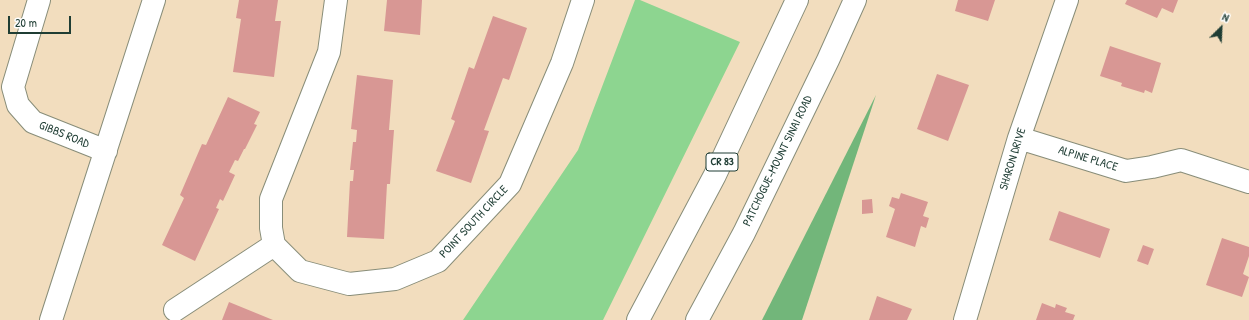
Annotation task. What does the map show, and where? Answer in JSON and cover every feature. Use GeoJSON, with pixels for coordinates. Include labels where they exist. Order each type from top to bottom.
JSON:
{"type":"FeatureCollection","features":[{"type":"Feature","properties":{"kind":"main road","name":"GIBBS ROAD"},"geometry":{"type":"LineString","coordinates":[[39,0],[13,87],[18,105],[33,122],[106,151]]}},
{"type":"Feature","properties":{"kind":"main road"},"geometry":{"type":"LineString","coordinates":[[51,320],[154,0]]}},
{"type":"Feature","properties":{"kind":"main road"},"geometry":{"type":"LineString","coordinates":[[175,310],[274,245],[271,228],[270,199],[329,52],[336,0]]}},
{"type":"Feature","properties":{"kind":"main road","name":"POINT SOUTH CIRCLE"},"geometry":{"type":"LineString","coordinates":[[274,245],[300,271],[349,284],[395,279],[438,261],[510,184],[562,63],[583,0]]}},
{"type":"Feature","properties":{"kind":"main road","name":"CR 83"},"geometry":{"type":"LineString","coordinates":[[638,320],[716,175],[797,0]]}},
{"type":"Feature","properties":{"kind":"main road","name":"PATCHOGUE-MOUNT SINAI ROAD"},"geometry":{"type":"LineString","coordinates":[[697,320],[754,212],[828,60],[855,0]]}},
{"type":"Feature","properties":{"kind":"main road","name":"SHARON DRIVE"},"geometry":{"type":"LineString","coordinates":[[965,320],[1019,138],[1067,0]]}},
{"type":"Feature","properties":{"kind":"main road","name":"ALPINE PLACE"},"geometry":{"type":"LineString","coordinates":[[1019,138],[1126,171],[1181,160],[1249,182]]}},
{"type":"Feature","properties":{"kind":"green space"},"geometry":{"type":"Polygon","coordinates":[[[635,0],[640,0],[740,42],[603,320],[463,320],[578,150],[635,0]]]}},
{"type":"Feature","properties":{"kind":"green space"},"geometry":{"type":"Polygon","coordinates":[[[876,95],[802,320],[762,320],[876,95]]]}},
{"type":"Feature","properties":{"kind":"building"},"geometry":{"type":"Polygon","coordinates":[[[239,0],[278,0],[275,21],[281,21],[274,77],[233,72],[241,19],[236,18],[239,0]]]}},
{"type":"Feature","properties":{"kind":"building"},"geometry":{"type":"Polygon","coordinates":[[[387,0],[422,0],[420,35],[384,31],[387,0]]]}},
{"type":"Feature","properties":{"kind":"building"},"geometry":{"type":"Polygon","coordinates":[[[958,0],[995,0],[988,21],[955,11],[958,0]]]}},
{"type":"Feature","properties":{"kind":"building"},"geometry":{"type":"Polygon","coordinates":[[[1127,0],[1178,0],[1173,13],[1162,8],[1157,18],[1125,4],[1127,0]]]}},
{"type":"Feature","properties":{"kind":"building"},"geometry":{"type":"Polygon","coordinates":[[[493,16],[527,28],[509,80],[503,78],[484,130],[489,131],[471,183],[436,171],[455,121],[451,119],[469,67],[474,69],[493,16]]]}},
{"type":"Feature","properties":{"kind":"building"},"geometry":{"type":"Polygon","coordinates":[[[1110,46],[1161,63],[1152,93],[1145,90],[1144,93],[1121,86],[1122,83],[1100,76],[1110,46]]]}},
{"type":"Feature","properties":{"kind":"building"},"geometry":{"type":"Polygon","coordinates":[[[937,74],[969,85],[948,141],[917,129],[937,74]]]}},
{"type":"Feature","properties":{"kind":"building"},"geometry":{"type":"Polygon","coordinates":[[[357,75],[393,80],[389,130],[394,130],[390,184],[387,184],[384,239],[347,237],[350,181],[353,181],[354,170],[350,170],[353,142],[356,142],[357,130],[351,129],[357,75]]]}},
{"type":"Feature","properties":{"kind":"building"},"geometry":{"type":"Polygon","coordinates":[[[228,97],[260,112],[254,124],[257,125],[245,149],[238,161],[235,160],[229,172],[235,175],[223,201],[220,199],[216,208],[219,209],[195,261],[162,245],[184,198],[180,195],[202,144],[206,145],[228,97]]]}},
{"type":"Feature","properties":{"kind":"building"},"geometry":{"type":"Polygon","coordinates":[[[901,193],[928,202],[923,216],[929,218],[926,228],[921,226],[915,247],[886,237],[895,209],[889,206],[892,197],[899,199],[901,193]]]}},
{"type":"Feature","properties":{"kind":"building"},"geometry":{"type":"Polygon","coordinates":[[[872,199],[873,213],[862,214],[862,200],[872,199]]]}},
{"type":"Feature","properties":{"kind":"building"},"geometry":{"type":"Polygon","coordinates":[[[1059,211],[1110,229],[1100,258],[1049,240],[1059,211]]]}},
{"type":"Feature","properties":{"kind":"building"},"geometry":{"type":"Polygon","coordinates":[[[1222,238],[1249,247],[1249,256],[1243,274],[1249,277],[1242,297],[1206,285],[1222,238]]]}},
{"type":"Feature","properties":{"kind":"building"},"geometry":{"type":"Polygon","coordinates":[[[1143,245],[1154,249],[1148,265],[1137,261],[1143,245]]]}},
{"type":"Feature","properties":{"kind":"building"},"geometry":{"type":"Polygon","coordinates":[[[877,296],[912,309],[907,320],[869,320],[877,296]]]}},
{"type":"Feature","properties":{"kind":"building"},"geometry":{"type":"Polygon","coordinates":[[[229,302],[273,320],[222,320],[229,302]]]}},
{"type":"Feature","properties":{"kind":"building"},"geometry":{"type":"Polygon","coordinates":[[[1042,303],[1055,308],[1056,304],[1067,308],[1065,312],[1075,315],[1073,320],[1036,320],[1042,303]]]}}]}
